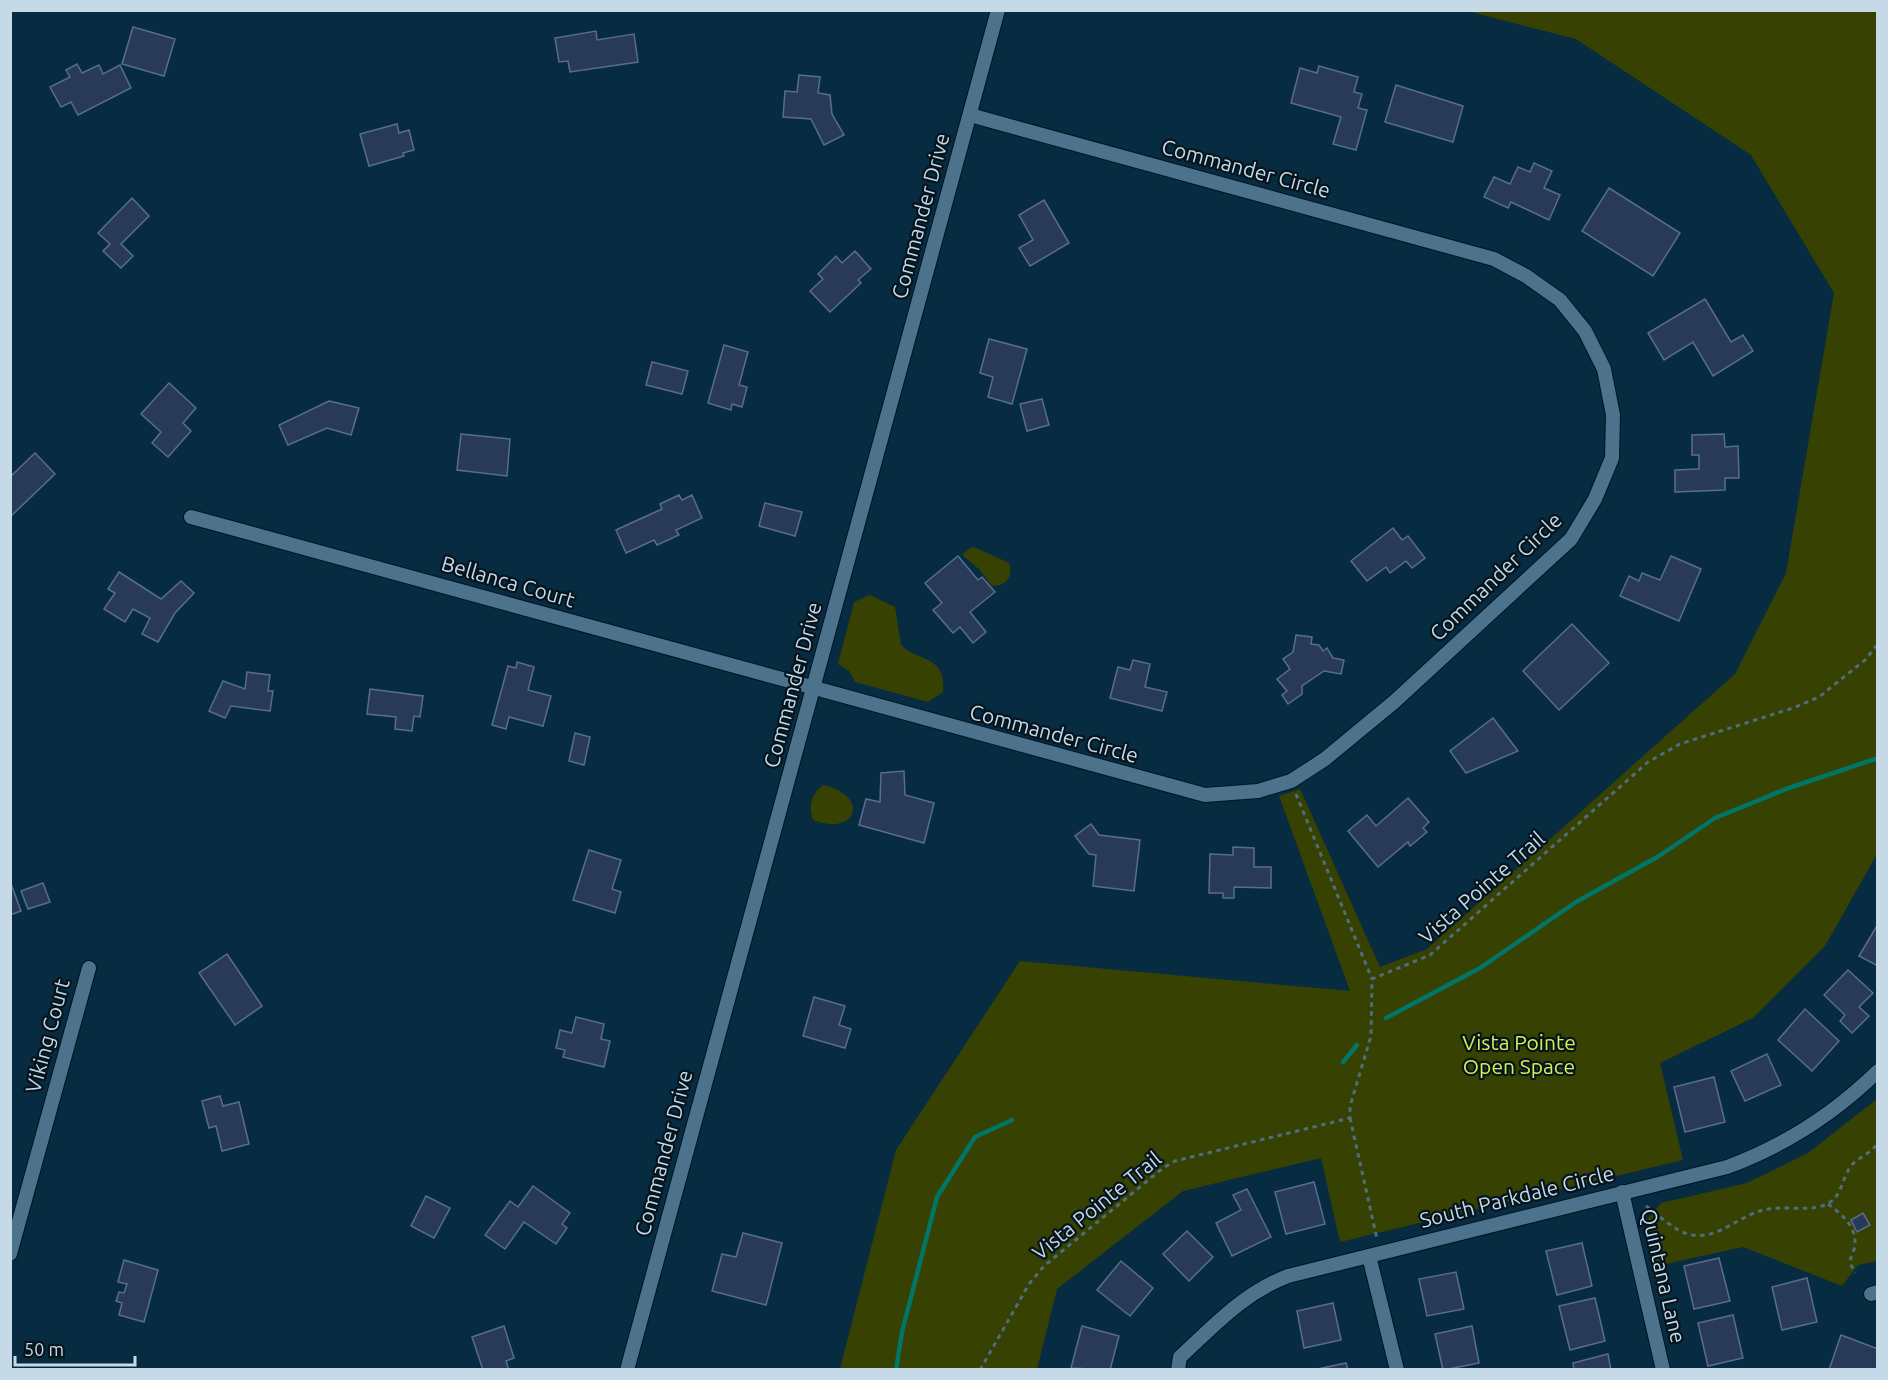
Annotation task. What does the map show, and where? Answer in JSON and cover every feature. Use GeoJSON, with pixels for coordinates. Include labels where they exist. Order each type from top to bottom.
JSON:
{"type":"FeatureCollection","features":[{"type":"Feature","properties":{"kind":"street","name":"Commander Drive"},"geometry":{"type":"LineString","coordinates":[[627,1370],[998,10]]}},
{"type":"Feature","properties":{"kind":"street","name":"Commander Circle"},"geometry":{"type":"LineString","coordinates":[[813,690],[1205,795],[1258,790],[1291,781],[1325,759],[1394,702],[1571,539],[1595,499],[1612,459],[1613,415],[1604,369],[1585,332],[1560,300],[1526,276],[1494,259],[970,115]]}},
{"type":"Feature","properties":{"kind":"street","name":"Bellanca Court"},"geometry":{"type":"LineString","coordinates":[[191,517],[813,690]]}},
{"type":"Feature","properties":{"kind":"street","name":"Viking Court"},"geometry":{"type":"LineString","coordinates":[[10,1254],[89,968]]}},
{"type":"Feature","properties":{"kind":"street","name":"South Parkdale Circle"},"geometry":{"type":"LineString","coordinates":[[1178,1370],[1180,1356],[1245,1297],[1265,1285],[1287,1276],[1727,1167],[1767,1152],[1843,1102],[1878,1071]]}},
{"type":"Feature","properties":{"kind":"street","name":"Quintana Lane"},"geometry":{"type":"LineString","coordinates":[[1622,1192],[1663,1370]]}},
{"type":"Feature","properties":{"kind":"street"},"geometry":{"type":"LineString","coordinates":[[1369,1256],[1397,1370]]}},
{"type":"Feature","properties":{"kind":"path","name":"Vista Pointe Trail"},"geometry":{"type":"LineString","coordinates":[[1372,979],[1430,955],[1648,762],[1680,744],[1793,708],[1819,697],[1857,666],[1878,644]]}},
{"type":"Feature","properties":{"kind":"path"},"geometry":{"type":"LineString","coordinates":[[1291,781],[1372,979],[1371,1036],[1350,1106],[1350,1118],[1376,1237]]}},
{"type":"Feature","properties":{"kind":"path","name":"Vista Pointe Trail"},"geometry":{"type":"LineString","coordinates":[[980,1370],[1029,1284],[1044,1266],[1163,1168],[1175,1161],[1350,1118]]}},
{"type":"Feature","properties":{"kind":"path"},"geometry":{"type":"LineString","coordinates":[[1827,1204],[1840,1189],[1851,1167],[1878,1142]]}},
{"type":"Feature","properties":{"kind":"path"},"geometry":{"type":"LineString","coordinates":[[1646,1206],[1676,1229],[1700,1236],[1714,1233],[1761,1210],[1827,1204],[1845,1217],[1853,1230],[1856,1242],[1850,1263],[1855,1273]]}},
{"type":"Feature","properties":{"kind":"green space","name":"Vista Pointe Open Space"},"geometry":{"type":"Polygon","coordinates":[[[1467,11],[1877,11],[1877,854],[1825,946],[1753,1018],[1660,1063],[1683,1160],[1340,1242],[1321,1158],[1183,1191],[1057,1289],[1037,1369],[840,1369],[896,1150],[1020,961],[1350,991],[1279,796],[1300,789],[1380,967],[1427,949],[1735,674],[1786,573],[1834,293],[1751,155],[1576,39],[1467,11]]]}},
{"type":"Feature","properties":{"kind":"green space"},"geometry":{"type":"Polygon","coordinates":[[[974,547],[1009,563],[1010,572],[1005,583],[991,585],[979,569],[962,555],[974,547]]]}},
{"type":"Feature","properties":{"kind":"green space"},"geometry":{"type":"Polygon","coordinates":[[[870,595],[895,607],[901,645],[930,661],[941,671],[943,692],[928,702],[855,682],[849,671],[838,664],[854,602],[870,595]]]}},
{"type":"Feature","properties":{"kind":"green space"},"geometry":{"type":"Polygon","coordinates":[[[823,785],[838,790],[848,797],[852,805],[852,813],[848,819],[840,823],[828,824],[813,820],[812,801],[823,785]]]}},
{"type":"Feature","properties":{"kind":"green space"},"geometry":{"type":"Polygon","coordinates":[[[1877,1099],[1877,1261],[1858,1265],[1842,1286],[1743,1247],[1656,1266],[1647,1220],[1661,1203],[1747,1183],[1808,1153],[1877,1099]]]}},
{"type":"Feature","properties":{"kind":"building"},"geometry":{"type":"Polygon","coordinates":[[[133,27],[175,39],[164,76],[122,64],[133,27]]]}},
{"type":"Feature","properties":{"kind":"building"},"geometry":{"type":"Polygon","coordinates":[[[596,31],[597,40],[634,34],[638,62],[570,72],[568,61],[559,62],[555,38],[596,31]]]}},
{"type":"Feature","properties":{"kind":"building"},"geometry":{"type":"Polygon","coordinates":[[[77,64],[82,73],[99,65],[103,74],[120,65],[131,88],[78,115],[71,102],[61,107],[50,87],[70,77],[66,70],[77,64]]]}},
{"type":"Feature","properties":{"kind":"building"},"geometry":{"type":"Polygon","coordinates":[[[1319,66],[1358,77],[1354,92],[1362,94],[1358,108],[1367,110],[1356,150],[1333,144],[1341,117],[1291,103],[1300,68],[1317,73],[1319,66]]]}},
{"type":"Feature","properties":{"kind":"building"},"geometry":{"type":"Polygon","coordinates":[[[799,75],[820,77],[818,93],[830,95],[832,114],[844,135],[824,145],[811,119],[783,117],[785,91],[797,92],[799,75]]]}},
{"type":"Feature","properties":{"kind":"building"},"geometry":{"type":"Polygon","coordinates":[[[1396,85],[1463,106],[1453,142],[1385,122],[1396,85]]]}},
{"type":"Feature","properties":{"kind":"building"},"geometry":{"type":"Polygon","coordinates":[[[397,124],[399,133],[409,130],[414,150],[403,153],[404,156],[369,166],[360,134],[397,124]]]}},
{"type":"Feature","properties":{"kind":"building"},"geometry":{"type":"Polygon","coordinates":[[[1534,163],[1552,171],[1544,188],[1560,195],[1549,220],[1511,202],[1508,208],[1484,197],[1494,177],[1510,184],[1518,167],[1530,172],[1534,163]]]}},
{"type":"Feature","properties":{"kind":"building"},"geometry":{"type":"Polygon","coordinates":[[[1609,188],[1680,233],[1653,276],[1582,231],[1609,188]]]}},
{"type":"Feature","properties":{"kind":"building"},"geometry":{"type":"Polygon","coordinates":[[[132,198],[149,216],[121,244],[133,256],[121,268],[103,251],[110,244],[98,233],[132,198]]]}},
{"type":"Feature","properties":{"kind":"building"},"geometry":{"type":"Polygon","coordinates":[[[1044,200],[1069,243],[1030,266],[1019,248],[1033,240],[1019,215],[1044,200]]]}},
{"type":"Feature","properties":{"kind":"building"},"geometry":{"type":"Polygon","coordinates":[[[855,251],[871,269],[858,280],[861,283],[830,312],[810,291],[823,279],[818,274],[836,256],[842,263],[855,251]]]}},
{"type":"Feature","properties":{"kind":"building"},"geometry":{"type":"Polygon","coordinates":[[[1705,299],[1731,342],[1743,335],[1753,351],[1713,376],[1693,342],[1664,360],[1648,333],[1705,299]]]}},
{"type":"Feature","properties":{"kind":"building"},"geometry":{"type":"Polygon","coordinates":[[[989,339],[1027,349],[1012,404],[988,397],[993,377],[980,373],[989,339]]]}},
{"type":"Feature","properties":{"kind":"building"},"geometry":{"type":"Polygon","coordinates":[[[724,345],[748,352],[739,385],[747,387],[742,407],[732,404],[731,410],[708,403],[724,345]]]}},
{"type":"Feature","properties":{"kind":"building"},"geometry":{"type":"Polygon","coordinates":[[[652,362],[688,371],[682,394],[646,385],[652,362]]]}},
{"type":"Feature","properties":{"kind":"building"},"geometry":{"type":"Polygon","coordinates":[[[169,383],[196,408],[183,423],[191,431],[168,457],[152,443],[161,432],[141,414],[169,383]]]}},
{"type":"Feature","properties":{"kind":"building"},"geometry":{"type":"Polygon","coordinates":[[[1042,399],[1049,425],[1027,431],[1020,404],[1042,399]]]}},
{"type":"Feature","properties":{"kind":"building"},"geometry":{"type":"Polygon","coordinates":[[[329,401],[359,408],[351,435],[327,428],[288,445],[279,425],[329,401]]]}},
{"type":"Feature","properties":{"kind":"building"},"geometry":{"type":"Polygon","coordinates":[[[461,434],[510,439],[507,476],[457,470],[461,434]]]}},
{"type":"Feature","properties":{"kind":"building"},"geometry":{"type":"Polygon","coordinates":[[[1724,434],[1725,447],[1738,446],[1739,478],[1725,478],[1725,490],[1675,492],[1675,470],[1699,469],[1699,455],[1692,455],[1692,435],[1724,434]]]}},
{"type":"Feature","properties":{"kind":"building"},"geometry":{"type":"Polygon","coordinates":[[[35,453],[55,474],[10,517],[10,477],[35,453]]]}},
{"type":"Feature","properties":{"kind":"building"},"geometry":{"type":"Polygon","coordinates":[[[679,495],[682,500],[692,495],[702,518],[676,530],[679,535],[657,545],[654,540],[626,553],[616,530],[662,509],[660,504],[679,495]]]}},
{"type":"Feature","properties":{"kind":"building"},"geometry":{"type":"Polygon","coordinates":[[[765,503],[802,512],[795,536],[759,526],[765,503]]]}},
{"type":"Feature","properties":{"kind":"building"},"geometry":{"type":"Polygon","coordinates":[[[1393,528],[1402,540],[1408,536],[1425,558],[1412,568],[1406,561],[1390,573],[1386,567],[1367,581],[1351,561],[1393,528]]]}},
{"type":"Feature","properties":{"kind":"building"},"geometry":{"type":"Polygon","coordinates":[[[958,556],[978,580],[982,577],[995,592],[970,612],[986,632],[973,643],[960,627],[953,633],[933,610],[942,603],[925,583],[958,556]]]}},
{"type":"Feature","properties":{"kind":"building"},"geometry":{"type":"Polygon","coordinates":[[[1671,556],[1701,569],[1679,621],[1620,596],[1629,576],[1639,581],[1642,573],[1660,580],[1671,556]]]}},
{"type":"Feature","properties":{"kind":"building"},"geometry":{"type":"Polygon","coordinates":[[[119,572],[161,599],[181,581],[194,593],[175,613],[158,642],[142,634],[150,618],[133,609],[125,622],[104,609],[115,593],[108,589],[119,572]]]}},
{"type":"Feature","properties":{"kind":"building"},"geometry":{"type":"Polygon","coordinates":[[[1572,624],[1609,663],[1559,710],[1523,671],[1572,624]]]}},
{"type":"Feature","properties":{"kind":"building"},"geometry":{"type":"Polygon","coordinates":[[[1296,635],[1312,637],[1311,644],[1319,645],[1323,651],[1327,648],[1333,658],[1344,660],[1341,674],[1324,671],[1302,686],[1302,694],[1288,704],[1282,695],[1287,691],[1277,679],[1290,669],[1283,659],[1293,652],[1296,635]]]}},
{"type":"Feature","properties":{"kind":"building"},"geometry":{"type":"Polygon","coordinates":[[[1133,660],[1150,664],[1145,687],[1167,692],[1162,711],[1110,698],[1118,667],[1130,670],[1133,660]]]}},
{"type":"Feature","properties":{"kind":"building"},"geometry":{"type":"Polygon","coordinates":[[[517,662],[534,667],[528,690],[551,696],[543,726],[509,717],[506,729],[492,725],[508,666],[516,668],[517,662]]]}},
{"type":"Feature","properties":{"kind":"building"},"geometry":{"type":"Polygon","coordinates":[[[247,672],[270,675],[268,691],[273,691],[270,711],[231,706],[225,718],[209,711],[223,681],[245,689],[247,672]]]}},
{"type":"Feature","properties":{"kind":"building"},"geometry":{"type":"Polygon","coordinates":[[[370,689],[423,696],[420,717],[414,716],[412,731],[395,729],[396,717],[367,714],[370,689]]]}},
{"type":"Feature","properties":{"kind":"building"},"geometry":{"type":"Polygon","coordinates":[[[1493,718],[1518,751],[1466,773],[1450,751],[1493,718]]]}},
{"type":"Feature","properties":{"kind":"building"},"geometry":{"type":"Polygon","coordinates":[[[575,733],[590,737],[584,765],[569,761],[575,733]]]}},
{"type":"Feature","properties":{"kind":"building"},"geometry":{"type":"Polygon","coordinates":[[[904,771],[905,795],[934,803],[924,843],[859,825],[866,799],[880,802],[881,773],[904,771]]]}},
{"type":"Feature","properties":{"kind":"building"},"geometry":{"type":"Polygon","coordinates":[[[1408,798],[1429,822],[1423,828],[1427,832],[1410,846],[1408,842],[1378,867],[1348,831],[1367,815],[1376,826],[1408,798]]]}},
{"type":"Feature","properties":{"kind":"building"},"geometry":{"type":"Polygon","coordinates":[[[1091,824],[1099,835],[1140,840],[1134,891],[1093,886],[1096,855],[1089,854],[1075,836],[1091,824]]]}},
{"type":"Feature","properties":{"kind":"building"},"geometry":{"type":"Polygon","coordinates":[[[1233,847],[1254,848],[1254,867],[1271,867],[1271,888],[1234,887],[1234,898],[1223,898],[1223,893],[1209,893],[1210,854],[1233,855],[1233,847]]]}},
{"type":"Feature","properties":{"kind":"building"},"geometry":{"type":"Polygon","coordinates":[[[589,850],[621,860],[612,889],[621,892],[615,913],[573,900],[589,850]]]}},
{"type":"Feature","properties":{"kind":"building"},"geometry":{"type":"Polygon","coordinates":[[[10,881],[21,911],[10,915],[10,881]]]}},
{"type":"Feature","properties":{"kind":"building"},"geometry":{"type":"Polygon","coordinates":[[[43,883],[50,902],[28,909],[21,891],[43,883]]]}},
{"type":"Feature","properties":{"kind":"building"},"geometry":{"type":"Polygon","coordinates":[[[1878,924],[1878,966],[1859,956],[1878,924]]]}},
{"type":"Feature","properties":{"kind":"building"},"geometry":{"type":"Polygon","coordinates":[[[227,954],[262,1006],[235,1025],[199,973],[227,954]]]}},
{"type":"Feature","properties":{"kind":"building"},"geometry":{"type":"Polygon","coordinates":[[[1848,970],[1873,993],[1859,1007],[1869,1016],[1852,1033],[1840,1021],[1845,1015],[1824,995],[1848,970]]]}},
{"type":"Feature","properties":{"kind":"building"},"geometry":{"type":"Polygon","coordinates":[[[814,997],[845,1006],[839,1025],[851,1029],[845,1048],[803,1036],[814,997]]]}},
{"type":"Feature","properties":{"kind":"building"},"geometry":{"type":"Polygon","coordinates":[[[1805,1009],[1839,1041],[1812,1071],[1778,1040],[1805,1009]]]}},
{"type":"Feature","properties":{"kind":"building"},"geometry":{"type":"Polygon","coordinates":[[[576,1017],[604,1024],[601,1039],[610,1041],[604,1067],[563,1057],[565,1050],[556,1048],[560,1030],[572,1033],[576,1017]]]}},
{"type":"Feature","properties":{"kind":"building"},"geometry":{"type":"Polygon","coordinates":[[[1767,1054],[1781,1085],[1745,1101],[1731,1071],[1767,1054]]]}},
{"type":"Feature","properties":{"kind":"building"},"geometry":{"type":"Polygon","coordinates":[[[1714,1077],[1725,1122],[1685,1132],[1674,1087],[1714,1077]]]}},
{"type":"Feature","properties":{"kind":"building"},"geometry":{"type":"Polygon","coordinates":[[[220,1096],[223,1106],[239,1102],[249,1144],[222,1151],[216,1126],[209,1128],[202,1101],[220,1096]]]}},
{"type":"Feature","properties":{"kind":"building"},"geometry":{"type":"Polygon","coordinates":[[[1314,1182],[1325,1224],[1286,1234],[1275,1192],[1314,1182]]]}},
{"type":"Feature","properties":{"kind":"building"},"geometry":{"type":"Polygon","coordinates":[[[533,1186],[570,1213],[562,1224],[567,1228],[556,1244],[524,1222],[505,1249],[485,1235],[510,1201],[518,1207],[533,1186]]]}},
{"type":"Feature","properties":{"kind":"building"},"geometry":{"type":"Polygon","coordinates":[[[1247,1189],[1271,1237],[1232,1256],[1216,1223],[1241,1210],[1233,1195],[1247,1189]]]}},
{"type":"Feature","properties":{"kind":"building"},"geometry":{"type":"Polygon","coordinates":[[[426,1196],[450,1208],[434,1238],[411,1226],[426,1196]]]}},
{"type":"Feature","properties":{"kind":"building"},"geometry":{"type":"Polygon","coordinates":[[[1863,1213],[1870,1225],[1857,1232],[1851,1220],[1863,1213]]]}},
{"type":"Feature","properties":{"kind":"building"},"geometry":{"type":"Polygon","coordinates":[[[1187,1231],[1213,1257],[1189,1281],[1163,1254],[1187,1231]]]}},
{"type":"Feature","properties":{"kind":"building"},"geometry":{"type":"Polygon","coordinates":[[[743,1233],[782,1243],[766,1305],[712,1291],[722,1254],[736,1257],[743,1233]]]}},
{"type":"Feature","properties":{"kind":"building"},"geometry":{"type":"Polygon","coordinates":[[[1582,1243],[1592,1286],[1557,1295],[1546,1251],[1582,1243]]]}},
{"type":"Feature","properties":{"kind":"building"},"geometry":{"type":"Polygon","coordinates":[[[1719,1258],[1730,1301],[1694,1309],[1684,1266],[1719,1258]]]}},
{"type":"Feature","properties":{"kind":"building"},"geometry":{"type":"Polygon","coordinates":[[[124,1260],[158,1270],[144,1322],[119,1315],[122,1303],[116,1301],[119,1292],[124,1293],[127,1284],[118,1282],[124,1260]]]}},
{"type":"Feature","properties":{"kind":"building"},"geometry":{"type":"Polygon","coordinates":[[[1121,1261],[1153,1288],[1130,1316],[1097,1290],[1121,1261]]]}},
{"type":"Feature","properties":{"kind":"building"},"geometry":{"type":"Polygon","coordinates":[[[1456,1272],[1464,1309],[1427,1316],[1419,1279],[1456,1272]]]}},
{"type":"Feature","properties":{"kind":"building"},"geometry":{"type":"Polygon","coordinates":[[[1807,1278],[1817,1322],[1782,1330],[1772,1287],[1807,1278]]]}},
{"type":"Feature","properties":{"kind":"building"},"geometry":{"type":"Polygon","coordinates":[[[1595,1298],[1605,1341],[1570,1350],[1559,1306],[1595,1298]]]}},
{"type":"Feature","properties":{"kind":"building"},"geometry":{"type":"Polygon","coordinates":[[[1333,1303],[1341,1340],[1304,1348],[1297,1311],[1333,1303]]]}},
{"type":"Feature","properties":{"kind":"building"},"geometry":{"type":"Polygon","coordinates":[[[1733,1315],[1743,1358],[1708,1366],[1698,1323],[1733,1315]]]}},
{"type":"Feature","properties":{"kind":"building"},"geometry":{"type":"Polygon","coordinates":[[[504,1326],[514,1358],[506,1361],[509,1370],[483,1370],[472,1337],[504,1326]]]}},
{"type":"Feature","properties":{"kind":"building"},"geometry":{"type":"Polygon","coordinates":[[[1082,1326],[1119,1336],[1110,1370],[1071,1368],[1082,1326]]]}},
{"type":"Feature","properties":{"kind":"building"},"geometry":{"type":"Polygon","coordinates":[[[1472,1326],[1479,1363],[1443,1370],[1435,1334],[1472,1326]]]}},
{"type":"Feature","properties":{"kind":"building"},"geometry":{"type":"Polygon","coordinates":[[[1841,1335],[1878,1349],[1878,1370],[1829,1370],[1841,1335]]]}},
{"type":"Feature","properties":{"kind":"building"},"geometry":{"type":"Polygon","coordinates":[[[1608,1354],[1611,1370],[1574,1370],[1573,1363],[1608,1354]]]}},
{"type":"Feature","properties":{"kind":"building"},"geometry":{"type":"Polygon","coordinates":[[[1346,1363],[1348,1370],[1313,1370],[1346,1363]]]}},
{"type":"Feature","properties":{"kind":"waterway"},"geometry":{"type":"LineString","coordinates":[[1386,1018],[1480,968],[1576,902],[1659,856],[1715,818],[1786,789],[1878,758]]}},
{"type":"Feature","properties":{"kind":"waterway"},"geometry":{"type":"LineString","coordinates":[[1343,1062],[1357,1045]]}},
{"type":"Feature","properties":{"kind":"waterway"},"geometry":{"type":"LineString","coordinates":[[896,1370],[902,1332],[937,1197],[975,1137],[1012,1120]]}}]}
